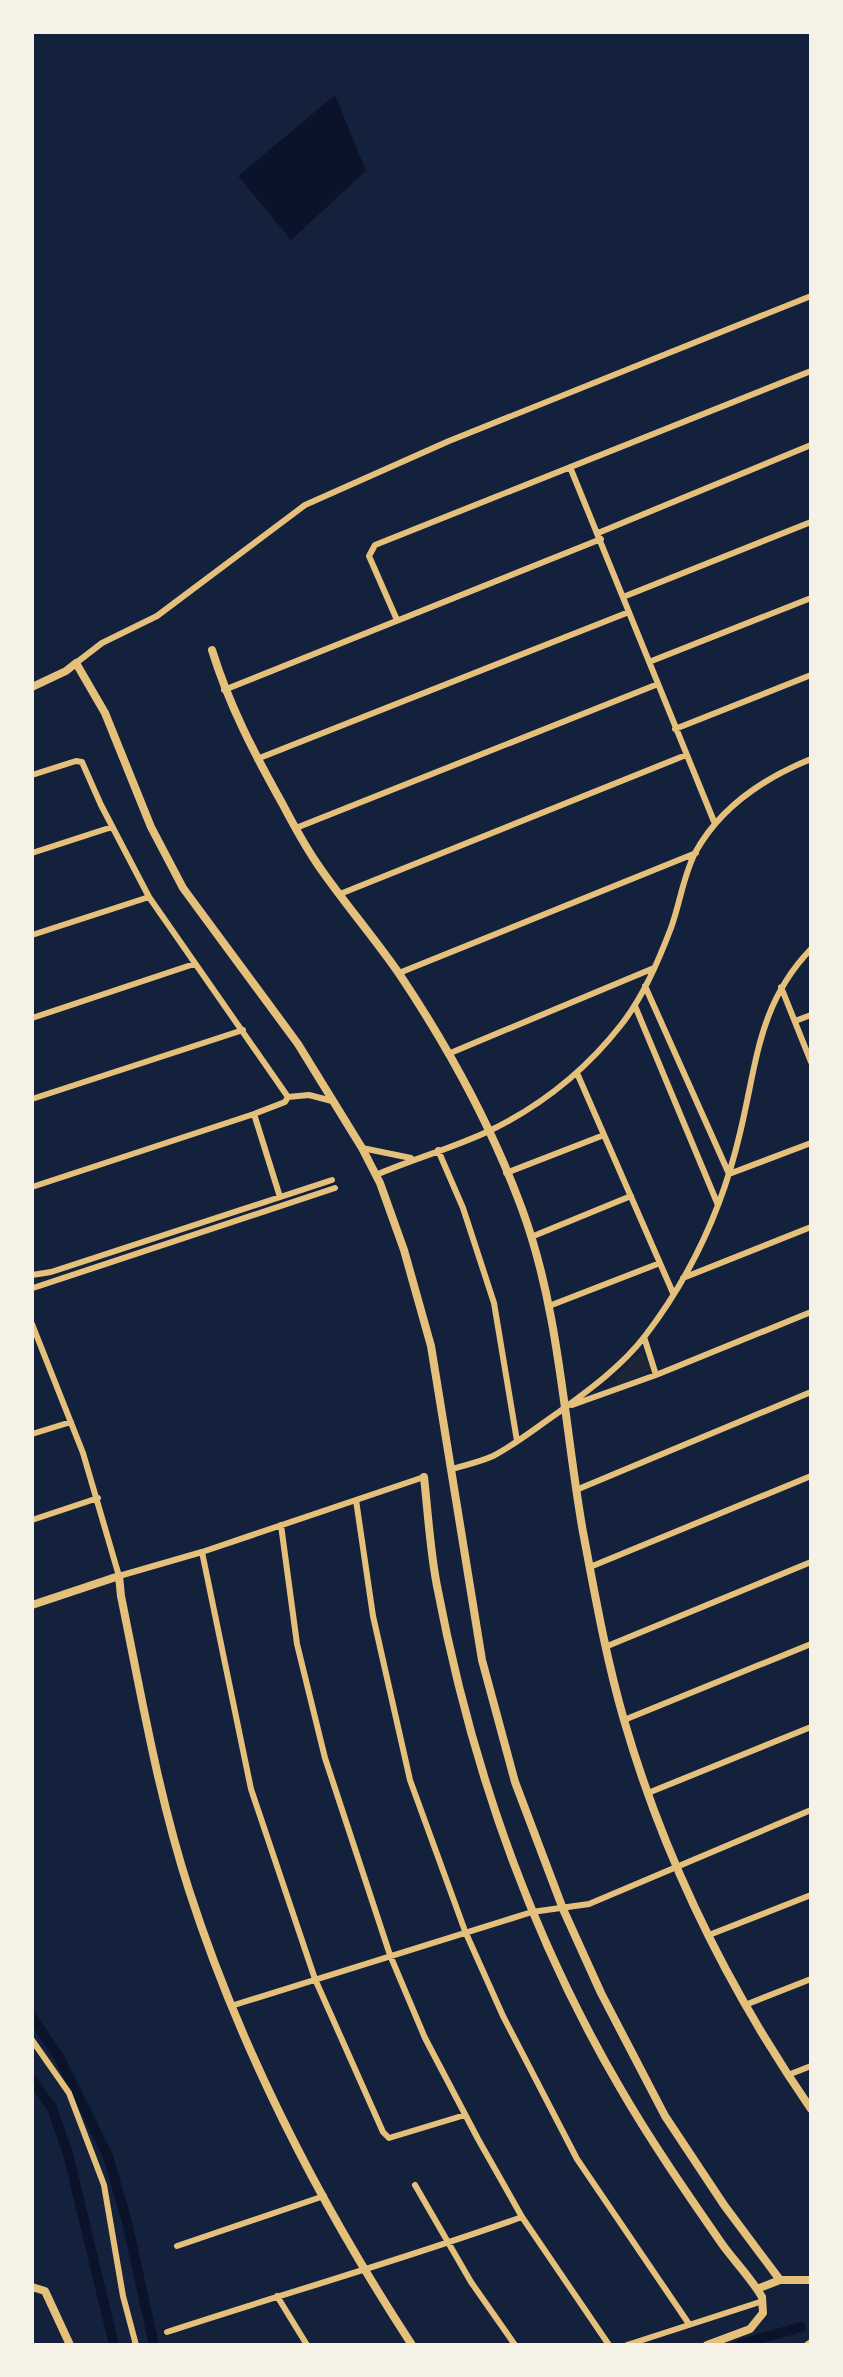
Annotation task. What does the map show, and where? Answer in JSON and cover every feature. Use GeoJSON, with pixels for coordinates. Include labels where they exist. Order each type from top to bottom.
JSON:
{"type":"FeatureCollection","features":[{"type":"Feature","properties":{"kind":"street"},"geometry":{"type":"LineString","coordinates":[[32,687],[66,671],[102,643],[157,616],[305,505],[449,441],[811,296]]}},
{"type":"Feature","properties":{"kind":"street"},"geometry":{"type":"LineString","coordinates":[[397,620],[369,556],[375,545],[811,371]]}},
{"type":"Feature","properties":{"kind":"street"},"geometry":{"type":"LineString","coordinates":[[224,690],[600,536],[811,445]]}},
{"type":"Feature","properties":{"kind":"street"},"geometry":{"type":"LineString","coordinates":[[570,467],[715,824]]}},
{"type":"Feature","properties":{"kind":"street"},"geometry":{"type":"LineString","coordinates":[[623,597],[811,522]]}},
{"type":"Feature","properties":{"kind":"street"},"geometry":{"type":"LineString","coordinates":[[649,662],[811,598]]}},
{"type":"Feature","properties":{"kind":"street"},"geometry":{"type":"LineString","coordinates":[[257,759],[629,612]]}},
{"type":"Feature","properties":{"kind":"street"},"geometry":{"type":"LineString","coordinates":[[212,650],[224,690],[257,759],[317,864],[399,973],[448,1054],[506,1173],[531,1237],[549,1306],[576,1490],[605,1647],[624,1720],[648,1793],[709,1935],[745,2005],[811,2109]]}},
{"type":"Feature","properties":{"kind":"street"},"geometry":{"type":"LineString","coordinates":[[76,663],[105,713],[151,827],[183,888],[298,1044],[376,1175],[404,1250],[431,1346],[482,1660],[515,1782],[563,1909],[601,1993],[665,2116],[724,2205],[780,2280]]}},
{"type":"Feature","properties":{"kind":"street"},"geometry":{"type":"LineString","coordinates":[[675,729],[811,675]]}},
{"type":"Feature","properties":{"kind":"street"},"geometry":{"type":"LineString","coordinates":[[296,828],[658,684]]}},
{"type":"Feature","properties":{"kind":"street"},"geometry":{"type":"LineString","coordinates":[[340,894],[686,755]]}},
{"type":"Feature","properties":{"kind":"street"},"geometry":{"type":"LineString","coordinates":[[376,1175],[488,1131],[533,1106],[577,1073],[601,1049],[635,1006],[671,927],[683,883],[696,853],[715,824],[765,780],[811,759]]}},
{"type":"Feature","properties":{"kind":"street"},"geometry":{"type":"LineString","coordinates":[[32,775],[76,761],[82,762],[149,897],[288,1097]]}},
{"type":"Feature","properties":{"kind":"street"},"geometry":{"type":"LineString","coordinates":[[32,853],[112,827]]}},
{"type":"Feature","properties":{"kind":"street"},"geometry":{"type":"LineString","coordinates":[[399,973],[696,853]]}},
{"type":"Feature","properties":{"kind":"street"},"geometry":{"type":"LineString","coordinates":[[32,935],[149,897]]}},
{"type":"Feature","properties":{"kind":"street"},"geometry":{"type":"LineString","coordinates":[[452,1469],[491,1457],[565,1408],[602,1379],[644,1337],[683,1278],[718,1205],[729,1174],[768,1012],[781,986],[811,949]]}},
{"type":"Feature","properties":{"kind":"street"},"geometry":{"type":"LineString","coordinates":[[32,1018],[194,964]]}},
{"type":"Feature","properties":{"kind":"street"},"geometry":{"type":"LineString","coordinates":[[448,1054],[654,968]]}},
{"type":"Feature","properties":{"kind":"street"},"geometry":{"type":"LineString","coordinates":[[645,986],[729,1174]]}},
{"type":"Feature","properties":{"kind":"street"},"geometry":{"type":"LineString","coordinates":[[781,986],[811,1062]]}},
{"type":"Feature","properties":{"kind":"street"},"geometry":{"type":"LineString","coordinates":[[635,1006],[718,1205]]}},
{"type":"Feature","properties":{"kind":"street"},"geometry":{"type":"LineString","coordinates":[[795,1021],[811,1015]]}},
{"type":"Feature","properties":{"kind":"street"},"geometry":{"type":"LineString","coordinates":[[32,1099],[243,1030]]}},
{"type":"Feature","properties":{"kind":"street"},"geometry":{"type":"LineString","coordinates":[[577,1073],[673,1293]]}},
{"type":"Feature","properties":{"kind":"street"},"geometry":{"type":"LineString","coordinates":[[288,1097],[318,1096],[335,1102]]}},
{"type":"Feature","properties":{"kind":"street"},"geometry":{"type":"LineString","coordinates":[[32,1187],[254,1114],[285,1102],[288,1097]]}},
{"type":"Feature","properties":{"kind":"street"},"geometry":{"type":"LineString","coordinates":[[254,1114],[280,1197]]}},
{"type":"Feature","properties":{"kind":"street"},"geometry":{"type":"LineString","coordinates":[[506,1173],[604,1135]]}},
{"type":"Feature","properties":{"kind":"street"},"geometry":{"type":"LineString","coordinates":[[729,1174],[811,1143]]}},
{"type":"Feature","properties":{"kind":"street"},"geometry":{"type":"LineString","coordinates":[[362,1148],[415,1158]]}},
{"type":"Feature","properties":{"kind":"street"},"geometry":{"type":"LineString","coordinates":[[438,1150],[463,1208],[494,1303],[517,1441]]}},
{"type":"Feature","properties":{"kind":"street"},"geometry":{"type":"LineString","coordinates":[[332,1180],[32,1277],[33,1290],[335,1188]]}},
{"type":"Feature","properties":{"kind":"street"},"geometry":{"type":"LineString","coordinates":[[531,1237],[631,1196]]}},
{"type":"Feature","properties":{"kind":"street"},"geometry":{"type":"LineString","coordinates":[[683,1278],[811,1227]]}},
{"type":"Feature","properties":{"kind":"street"},"geometry":{"type":"LineString","coordinates":[[549,1306],[660,1263]]}},
{"type":"Feature","properties":{"kind":"street"},"geometry":{"type":"LineString","coordinates":[[565,1408],[811,1312]]}},
{"type":"Feature","properties":{"kind":"street"},"geometry":{"type":"LineString","coordinates":[[32,1328],[98,1498],[119,1576],[162,1796],[189,1890],[231,2006],[281,2113],[364,2271],[412,2345]]}},
{"type":"Feature","properties":{"kind":"street"},"geometry":{"type":"LineString","coordinates":[[644,1337],[656,1375]]}},
{"type":"Feature","properties":{"kind":"street"},"geometry":{"type":"LineString","coordinates":[[32,1352],[41,1349]]}},
{"type":"Feature","properties":{"kind":"street"},"geometry":{"type":"LineString","coordinates":[[576,1490],[811,1392]]}},
{"type":"Feature","properties":{"kind":"street"},"geometry":{"type":"LineString","coordinates":[[32,1434],[71,1422]]}},
{"type":"Feature","properties":{"kind":"street"},"geometry":{"type":"LineString","coordinates":[[590,1567],[811,1476]]}},
{"type":"Feature","properties":{"kind":"street"},"geometry":{"type":"LineString","coordinates":[[32,1605],[424,1477],[436,1583],[458,1687],[487,1788],[532,1912],[620,2089],[763,2301],[763,2313],[750,2329],[707,2345]]}},
{"type":"Feature","properties":{"kind":"street"},"geometry":{"type":"LineString","coordinates":[[32,1520],[98,1498]]}},
{"type":"Feature","properties":{"kind":"street"},"geometry":{"type":"LineString","coordinates":[[356,1500],[373,1616],[410,1780],[465,1931],[503,2016],[577,2159],[689,2324]]}},
{"type":"Feature","properties":{"kind":"street"},"geometry":{"type":"LineString","coordinates":[[281,1525],[297,1644],[325,1758],[390,1955],[425,2038],[522,2217],[609,2345]]}},
{"type":"Feature","properties":{"kind":"street"},"geometry":{"type":"LineString","coordinates":[[202,1552],[251,1789],[315,1979],[383,2132],[389,2138],[400,2137],[465,2115]]}},
{"type":"Feature","properties":{"kind":"street"},"geometry":{"type":"LineString","coordinates":[[605,1647],[811,1562]]}},
{"type":"Feature","properties":{"kind":"street"},"geometry":{"type":"LineString","coordinates":[[624,1720],[811,1644]]}},
{"type":"Feature","properties":{"kind":"street"},"geometry":{"type":"LineString","coordinates":[[648,1793],[811,1727]]}},
{"type":"Feature","properties":{"kind":"street"},"geometry":{"type":"LineString","coordinates":[[231,2006],[465,1931],[532,1912],[589,1904],[811,1810]]}},
{"type":"Feature","properties":{"kind":"street"},"geometry":{"type":"LineString","coordinates":[[709,1935],[811,1895]]}},
{"type":"Feature","properties":{"kind":"street"},"geometry":{"type":"LineString","coordinates":[[745,2005],[811,1979]]}},
{"type":"Feature","properties":{"kind":"street"},"geometry":{"type":"LineString","coordinates":[[32,2040],[69,2093],[104,2185],[123,2296],[136,2345]]}},
{"type":"Feature","properties":{"kind":"street"},"geometry":{"type":"LineString","coordinates":[[788,2075],[811,2066]]}},
{"type":"Feature","properties":{"kind":"street"},"geometry":{"type":"LineString","coordinates":[[415,2185],[471,2282],[515,2345]]}},
{"type":"Feature","properties":{"kind":"street"},"geometry":{"type":"LineString","coordinates":[[177,2246],[324,2196]]}},
{"type":"Feature","properties":{"kind":"street"},"geometry":{"type":"LineString","coordinates":[[167,2332],[448,2244],[522,2217]]}},
{"type":"Feature","properties":{"kind":"street"},"geometry":{"type":"LineString","coordinates":[[757,2289],[780,2280],[811,2280]]}},
{"type":"Feature","properties":{"kind":"street"},"geometry":{"type":"LineString","coordinates":[[32,2287],[45,2291],[70,2345]]}},
{"type":"Feature","properties":{"kind":"street"},"geometry":{"type":"LineString","coordinates":[[277,2296],[307,2345]]}},
{"type":"Feature","properties":{"kind":"street"},"geometry":{"type":"LineString","coordinates":[[627,2345],[763,2301]]}},
{"type":"Feature","properties":{"kind":"shaded area"},"geometry":{"type":"Polygon","coordinates":[[[335,95],[366,171],[291,240],[238,176],[335,95]]]}},
{"type":"Feature","properties":{"kind":"shaded area"},"geometry":{"type":"Polygon","coordinates":[[[642,1351],[649,1371],[621,1384],[616,1381],[615,1377],[642,1351]]]}},
{"type":"Feature","properties":{"kind":"waterway"},"geometry":{"type":"LineString","coordinates":[[32,2017],[59,2057],[108,2156],[127,2222],[154,2345]]}},
{"type":"Feature","properties":{"kind":"waterway"},"geometry":{"type":"LineString","coordinates":[[32,2080],[52,2108],[68,2154],[114,2345]]}},
{"type":"Feature","properties":{"kind":"waterway"},"geometry":{"type":"LineString","coordinates":[[738,2345],[801,2327]]}}]}
